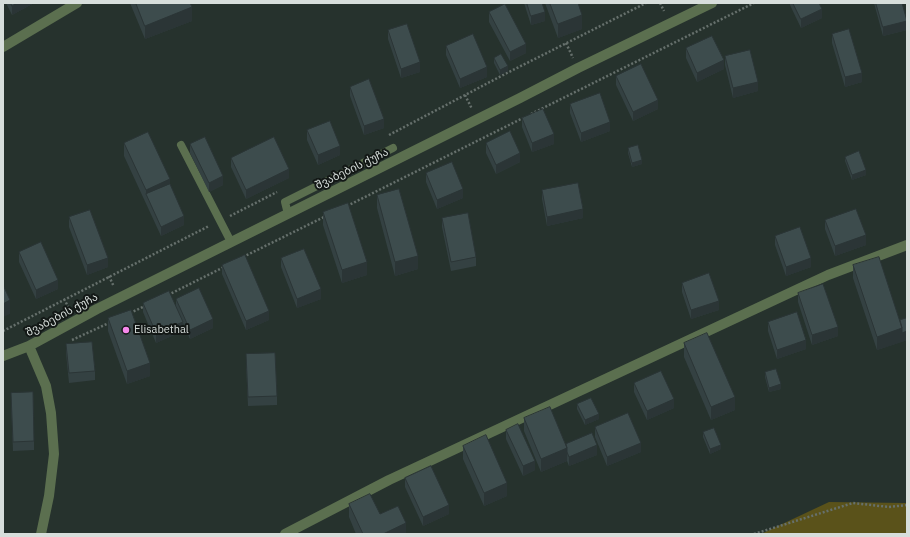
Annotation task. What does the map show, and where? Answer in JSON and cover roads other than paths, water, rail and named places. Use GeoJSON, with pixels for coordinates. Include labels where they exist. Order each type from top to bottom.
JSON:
{"type":"FeatureCollection","features":[{"type":"Feature","properties":{"kind":"street"},"geometry":{"type":"LineString","coordinates":[[3,47],[77,3]]}},
{"type":"Feature","properties":{"kind":"street","name":"შვაბების ქუჩა"},"geometry":{"type":"LineString","coordinates":[[3,356],[29,346],[231,242],[578,68],[712,3]]}},
{"type":"Feature","properties":{"kind":"street"},"geometry":{"type":"LineString","coordinates":[[285,534],[389,480],[828,275],[907,245]]}},
{"type":"Feature","properties":{"kind":"street"},"geometry":{"type":"LineString","coordinates":[[29,346],[46,386],[51,413],[54,454],[49,496],[41,534]]}},
{"type":"Feature","properties":{"kind":"lane"},"geometry":{"type":"LineString","coordinates":[[181,145],[231,242]]}},
{"type":"Feature","properties":{"kind":"lane"},"geometry":{"type":"LineString","coordinates":[[288,214],[285,202],[393,148]]}},
{"type":"Feature","properties":{"kind":"place","name":"Elisabethal"},"geometry":{"type":"Point","coordinates":[126,330]}}]}
